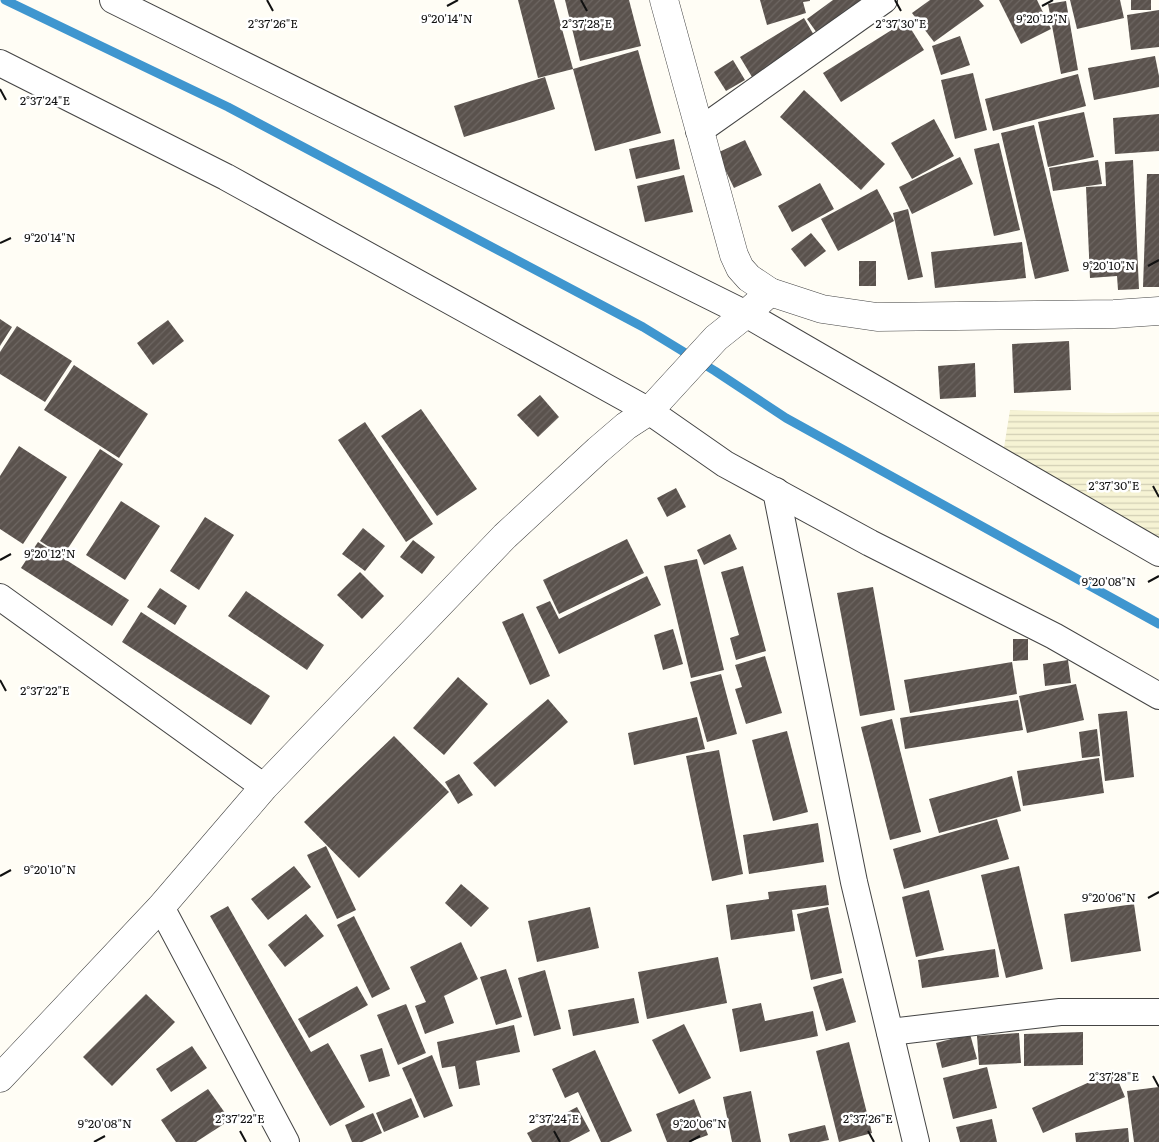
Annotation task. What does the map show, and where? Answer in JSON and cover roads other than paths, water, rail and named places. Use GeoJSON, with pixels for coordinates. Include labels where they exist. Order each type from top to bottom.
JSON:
{"type":"FeatureCollection","features":[{"type":"Feature","properties":{"kind":"street"},"geometry":{"type":"LineString","coordinates":[[113,0],[746,314],[1159,553]]}},
{"type":"Feature","properties":{"kind":"street"},"geometry":{"type":"LineString","coordinates":[[664,0],[734,255],[740,268],[749,278],[770,292],[822,309],[877,317],[1114,314],[1159,311]]}},
{"type":"Feature","properties":{"kind":"street"},"geometry":{"type":"LineString","coordinates":[[699,131],[884,0]]}},
{"type":"Feature","properties":{"kind":"street"},"geometry":{"type":"LineString","coordinates":[[0,63],[226,177],[649,411],[725,464],[870,542],[1054,636],[1159,696]]}},
{"type":"Feature","properties":{"kind":"street"},"geometry":{"type":"LineString","coordinates":[[0,1078],[161,908],[264,787],[505,536],[598,450],[626,426],[649,411],[716,338],[770,292]]}},
{"type":"Feature","properties":{"kind":"street"},"geometry":{"type":"LineString","coordinates":[[776,491],[854,882],[916,1142]]}},
{"type":"Feature","properties":{"kind":"street"},"geometry":{"type":"LineString","coordinates":[[0,597],[264,787]]}},
{"type":"Feature","properties":{"kind":"street"},"geometry":{"type":"LineString","coordinates":[[161,908],[286,1142]]}},
{"type":"Feature","properties":{"kind":"street"},"geometry":{"type":"LineString","coordinates":[[890,1032],[1060,1012],[1159,1012]]}},
{"type":"Feature","properties":{"kind":"waterway"},"geometry":{"type":"LineString","coordinates":[[5,0],[228,107],[643,327],[715,371],[786,418],[1159,624]]}}]}
